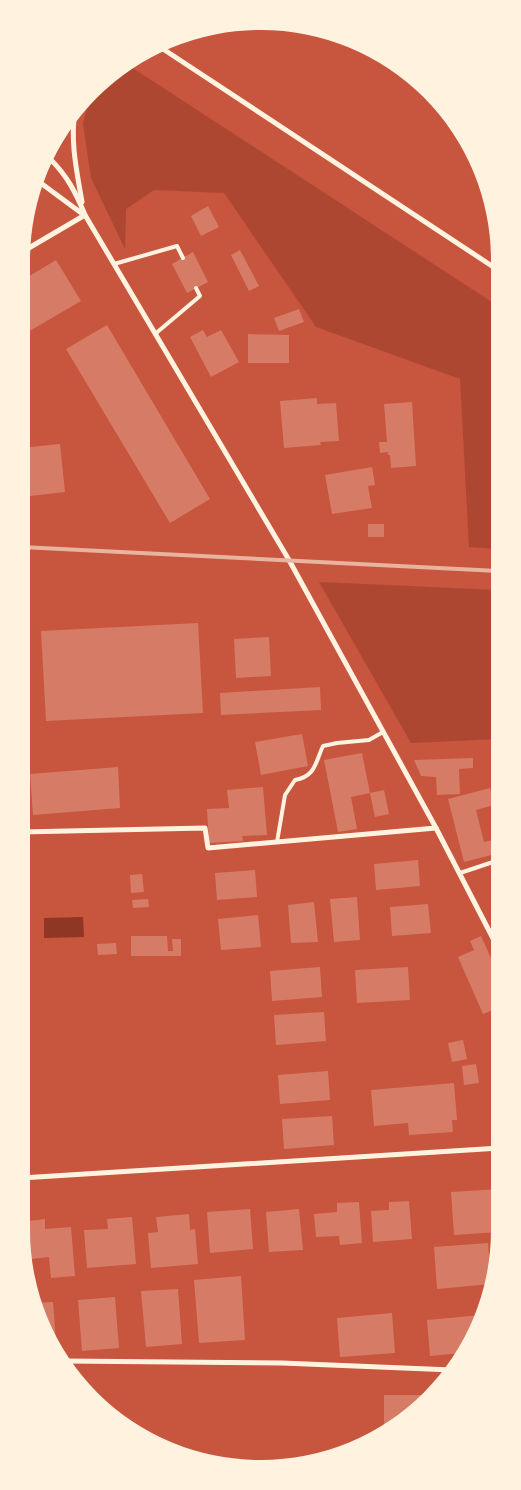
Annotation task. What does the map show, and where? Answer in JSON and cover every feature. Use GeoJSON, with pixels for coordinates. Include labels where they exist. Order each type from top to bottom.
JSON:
{"type":"FeatureCollection","features":[{"type":"Feature","properties":{"kind":"street"},"geometry":{"type":"LineString","coordinates":[[166,51],[491,265]]}},
{"type":"Feature","properties":{"kind":"street"},"geometry":{"type":"LineString","coordinates":[[74,125],[74,158],[85,215]]}},
{"type":"Feature","properties":{"kind":"street"},"geometry":{"type":"LineString","coordinates":[[53,162],[63,172],[74,188],[85,215],[289,560],[436,828],[491,934]]}},
{"type":"Feature","properties":{"kind":"street"},"geometry":{"type":"LineString","coordinates":[[43,184],[85,215]]}},
{"type":"Feature","properties":{"kind":"street"},"geometry":{"type":"LineString","coordinates":[[30,247],[85,215]]}},
{"type":"Feature","properties":{"kind":"street"},"geometry":{"type":"LineString","coordinates":[[30,832],[205,828],[208,848],[436,828]]}},
{"type":"Feature","properties":{"kind":"street"},"geometry":{"type":"LineString","coordinates":[[30,1177],[491,1149]]}},
{"type":"Feature","properties":{"kind":"street"},"geometry":{"type":"LineString","coordinates":[[71,1361],[282,1363],[443,1370]]}},
{"type":"Feature","properties":{"kind":"lane"},"geometry":{"type":"LineString","coordinates":[[114,264],[177,246],[183,258]]}},
{"type":"Feature","properties":{"kind":"lane"},"geometry":{"type":"LineString","coordinates":[[155,334],[200,296],[196,288]]}},
{"type":"Feature","properties":{"kind":"lane"},"geometry":{"type":"LineString","coordinates":[[277,842],[285,795],[295,780],[303,778],[313,771],[323,746],[370,740],[383,732]]}},
{"type":"Feature","properties":{"kind":"lane"},"geometry":{"type":"LineString","coordinates":[[460,873],[491,863]]}},
{"type":"Feature","properties":{"kind":"shaded area"},"geometry":{"type":"Polygon","coordinates":[[[133,68],[491,301],[491,549],[469,547],[460,379],[316,327],[224,193],[154,190],[126,209],[125,249],[91,178],[83,124],[87,109],[109,87],[133,68]]]}},
{"type":"Feature","properties":{"kind":"shaded area"},"geometry":{"type":"Polygon","coordinates":[[[319,582],[491,590],[491,739],[411,743],[319,582]]]}},
{"type":"Feature","properties":{"kind":"shaded area"},"geometry":{"type":"Polygon","coordinates":[[[83,917],[84,937],[44,938],[44,918],[83,917]]]}},
{"type":"Feature","properties":{"kind":"building"},"geometry":{"type":"Polygon","coordinates":[[[208,206],[219,227],[201,236],[191,216],[208,206]]]}},
{"type":"Feature","properties":{"kind":"building"},"geometry":{"type":"Polygon","coordinates":[[[240,250],[259,286],[249,291],[231,255],[240,250]]]}},
{"type":"Feature","properties":{"kind":"building"},"geometry":{"type":"Polygon","coordinates":[[[193,252],[208,282],[187,293],[172,264],[193,252]]]}},
{"type":"Feature","properties":{"kind":"building"},"geometry":{"type":"Polygon","coordinates":[[[56,260],[81,301],[30,331],[30,276],[56,260]]]}},
{"type":"Feature","properties":{"kind":"building"},"geometry":{"type":"Polygon","coordinates":[[[299,309],[304,322],[279,331],[274,318],[299,309]]]}},
{"type":"Feature","properties":{"kind":"building"},"geometry":{"type":"Polygon","coordinates":[[[107,325],[210,499],[170,523],[66,349],[107,325]]]}},
{"type":"Feature","properties":{"kind":"building"},"geometry":{"type":"Polygon","coordinates":[[[203,330],[207,337],[221,330],[239,362],[211,377],[190,337],[203,330]]]}},
{"type":"Feature","properties":{"kind":"building"},"geometry":{"type":"Polygon","coordinates":[[[248,334],[289,335],[289,363],[248,363],[248,334]]]}},
{"type":"Feature","properties":{"kind":"building"},"geometry":{"type":"Polygon","coordinates":[[[317,398],[317,404],[336,403],[339,441],[320,442],[321,445],[284,448],[280,401],[317,398]]]}},
{"type":"Feature","properties":{"kind":"building"},"geometry":{"type":"Polygon","coordinates":[[[412,402],[416,466],[391,468],[388,452],[380,453],[379,442],[387,442],[384,404],[412,402]]]}},
{"type":"Feature","properties":{"kind":"building"},"geometry":{"type":"Polygon","coordinates":[[[60,444],[65,492],[30,496],[30,447],[60,444]]]}},
{"type":"Feature","properties":{"kind":"building"},"geometry":{"type":"Polygon","coordinates":[[[372,467],[375,485],[368,486],[372,508],[332,514],[325,475],[372,467]]]}},
{"type":"Feature","properties":{"kind":"building"},"geometry":{"type":"Polygon","coordinates":[[[368,524],[384,524],[384,537],[368,537],[368,524]]]}},
{"type":"Feature","properties":{"kind":"building"},"geometry":{"type":"Polygon","coordinates":[[[198,623],[203,713],[46,721],[41,631],[198,623]]]}},
{"type":"Feature","properties":{"kind":"building"},"geometry":{"type":"Polygon","coordinates":[[[269,637],[271,676],[236,678],[234,639],[269,637]]]}},
{"type":"Feature","properties":{"kind":"building"},"geometry":{"type":"Polygon","coordinates":[[[320,687],[321,710],[221,715],[220,693],[320,687]]]}},
{"type":"Feature","properties":{"kind":"building"},"geometry":{"type":"Polygon","coordinates":[[[302,734],[308,766],[261,775],[255,742],[302,734]]]}},
{"type":"Feature","properties":{"kind":"building"},"geometry":{"type":"Polygon","coordinates":[[[362,753],[370,793],[351,797],[357,829],[338,832],[324,760],[362,753]]]}},
{"type":"Feature","properties":{"kind":"building"},"geometry":{"type":"Polygon","coordinates":[[[473,758],[473,768],[459,769],[460,794],[437,795],[436,777],[421,776],[414,760],[473,758]]]}},
{"type":"Feature","properties":{"kind":"building"},"geometry":{"type":"Polygon","coordinates":[[[118,767],[120,808],[33,815],[30,774],[118,767]]]}},
{"type":"Feature","properties":{"kind":"building"},"geometry":{"type":"Polygon","coordinates":[[[263,787],[267,835],[242,836],[243,841],[209,843],[207,809],[229,808],[227,790],[263,787]]]}},
{"type":"Feature","properties":{"kind":"building"},"geometry":{"type":"Polygon","coordinates":[[[490,788],[491,806],[476,810],[484,842],[491,840],[491,855],[464,862],[448,799],[490,788]]]}},
{"type":"Feature","properties":{"kind":"building"},"geometry":{"type":"Polygon","coordinates":[[[384,790],[389,814],[375,817],[370,793],[384,790]]]}},
{"type":"Feature","properties":{"kind":"building"},"geometry":{"type":"Polygon","coordinates":[[[418,860],[420,886],[376,890],[374,864],[418,860]]]}},
{"type":"Feature","properties":{"kind":"building"},"geometry":{"type":"Polygon","coordinates":[[[255,870],[257,897],[217,900],[215,873],[255,870]]]}},
{"type":"Feature","properties":{"kind":"building"},"geometry":{"type":"Polygon","coordinates":[[[142,874],[144,892],[131,893],[130,875],[142,874]]]}},
{"type":"Feature","properties":{"kind":"building"},"geometry":{"type":"Polygon","coordinates":[[[357,897],[360,940],[334,942],[330,899],[357,897]]]}},
{"type":"Feature","properties":{"kind":"building"},"geometry":{"type":"Polygon","coordinates":[[[148,899],[149,907],[133,908],[132,900],[148,899]]]}},
{"type":"Feature","properties":{"kind":"building"},"geometry":{"type":"Polygon","coordinates":[[[314,902],[318,942],[291,943],[288,905],[314,902]]]}},
{"type":"Feature","properties":{"kind":"building"},"geometry":{"type":"Polygon","coordinates":[[[428,904],[431,933],[392,936],[390,907],[428,904]]]}},
{"type":"Feature","properties":{"kind":"building"},"geometry":{"type":"Polygon","coordinates":[[[258,915],[261,947],[221,950],[218,919],[258,915]]]}},
{"type":"Feature","properties":{"kind":"building"},"geometry":{"type":"Polygon","coordinates":[[[131,936],[167,936],[168,951],[173,951],[172,939],[181,939],[181,956],[131,956],[131,936]]]}},
{"type":"Feature","properties":{"kind":"building"},"geometry":{"type":"Polygon","coordinates":[[[481,936],[491,958],[491,1011],[483,1014],[458,957],[474,950],[470,941],[481,936]]]}},
{"type":"Feature","properties":{"kind":"building"},"geometry":{"type":"Polygon","coordinates":[[[116,943],[117,954],[98,955],[97,944],[116,943]]]}},
{"type":"Feature","properties":{"kind":"building"},"geometry":{"type":"Polygon","coordinates":[[[320,967],[322,997],[272,1001],[270,971],[320,967]]]}},
{"type":"Feature","properties":{"kind":"building"},"geometry":{"type":"Polygon","coordinates":[[[408,967],[410,1000],[357,1003],[355,970],[408,967]]]}},
{"type":"Feature","properties":{"kind":"building"},"geometry":{"type":"Polygon","coordinates":[[[324,1012],[326,1041],[276,1045],[274,1015],[324,1012]]]}},
{"type":"Feature","properties":{"kind":"building"},"geometry":{"type":"Polygon","coordinates":[[[463,1040],[467,1059],[452,1062],[448,1043],[463,1040]]]}},
{"type":"Feature","properties":{"kind":"building"},"geometry":{"type":"Polygon","coordinates":[[[476,1064],[479,1083],[464,1085],[462,1066],[476,1064]]]}},
{"type":"Feature","properties":{"kind":"building"},"geometry":{"type":"Polygon","coordinates":[[[328,1071],[330,1100],[280,1104],[278,1075],[328,1071]]]}},
{"type":"Feature","properties":{"kind":"building"},"geometry":{"type":"Polygon","coordinates":[[[454,1083],[457,1120],[452,1120],[453,1132],[409,1135],[408,1123],[374,1126],[371,1090],[454,1083]]]}},
{"type":"Feature","properties":{"kind":"building"},"geometry":{"type":"Polygon","coordinates":[[[332,1116],[334,1145],[284,1149],[282,1119],[332,1116]]]}},
{"type":"Feature","properties":{"kind":"building"},"geometry":{"type":"Polygon","coordinates":[[[491,1190],[491,1233],[454,1235],[451,1192],[491,1190]]]}},
{"type":"Feature","properties":{"kind":"building"},"geometry":{"type":"Polygon","coordinates":[[[409,1201],[412,1239],[373,1242],[371,1211],[389,1210],[389,1202],[409,1201]]]}},
{"type":"Feature","properties":{"kind":"building"},"geometry":{"type":"Polygon","coordinates":[[[359,1202],[362,1243],[340,1245],[339,1236],[316,1237],[314,1214],[337,1212],[337,1203],[359,1202]]]}},
{"type":"Feature","properties":{"kind":"building"},"geometry":{"type":"Polygon","coordinates":[[[250,1209],[253,1249],[210,1253],[207,1212],[250,1209]]]}},
{"type":"Feature","properties":{"kind":"building"},"geometry":{"type":"Polygon","coordinates":[[[299,1209],[303,1250],[269,1252],[266,1212],[299,1209]]]}},
{"type":"Feature","properties":{"kind":"building"},"geometry":{"type":"Polygon","coordinates":[[[189,1214],[190,1230],[195,1229],[198,1264],[151,1268],[148,1233],[158,1232],[156,1217],[189,1214]]]}},
{"type":"Feature","properties":{"kind":"building"},"geometry":{"type":"Polygon","coordinates":[[[132,1217],[136,1264],[87,1268],[84,1230],[108,1229],[107,1219],[132,1217]]]}},
{"type":"Feature","properties":{"kind":"building"},"geometry":{"type":"Polygon","coordinates":[[[45,1219],[45,1229],[71,1227],[75,1276],[51,1278],[49,1257],[32,1259],[30,1221],[45,1219]]]}},
{"type":"Feature","properties":{"kind":"building"},"geometry":{"type":"Polygon","coordinates":[[[488,1243],[489,1259],[484,1285],[437,1289],[434,1247],[488,1243]]]}},
{"type":"Feature","properties":{"kind":"building"},"geometry":{"type":"Polygon","coordinates":[[[241,1276],[245,1340],[199,1343],[194,1280],[241,1276]]]}},
{"type":"Feature","properties":{"kind":"building"},"geometry":{"type":"Polygon","coordinates":[[[178,1289],[182,1344],[146,1347],[141,1291],[178,1289]]]}},
{"type":"Feature","properties":{"kind":"building"},"geometry":{"type":"Polygon","coordinates":[[[115,1297],[119,1348],[82,1351],[78,1300],[115,1297]]]}},
{"type":"Feature","properties":{"kind":"building"},"geometry":{"type":"Polygon","coordinates":[[[53,1302],[55,1334],[48,1318],[42,1303],[53,1302]]]}},
{"type":"Feature","properties":{"kind":"building"},"geometry":{"type":"Polygon","coordinates":[[[392,1313],[395,1353],[340,1357],[337,1318],[392,1313]]]}},
{"type":"Feature","properties":{"kind":"building"},"geometry":{"type":"Polygon","coordinates":[[[474,1316],[455,1354],[430,1356],[427,1320],[474,1316]]]}},
{"type":"Feature","properties":{"kind":"building"},"geometry":{"type":"Polygon","coordinates":[[[384,1395],[420,1395],[401,1412],[384,1424],[384,1395]]]}},
{"type":"Feature","properties":{"kind":"railway"},"geometry":{"type":"LineString","coordinates":[[30,547],[491,571]]}}]}
